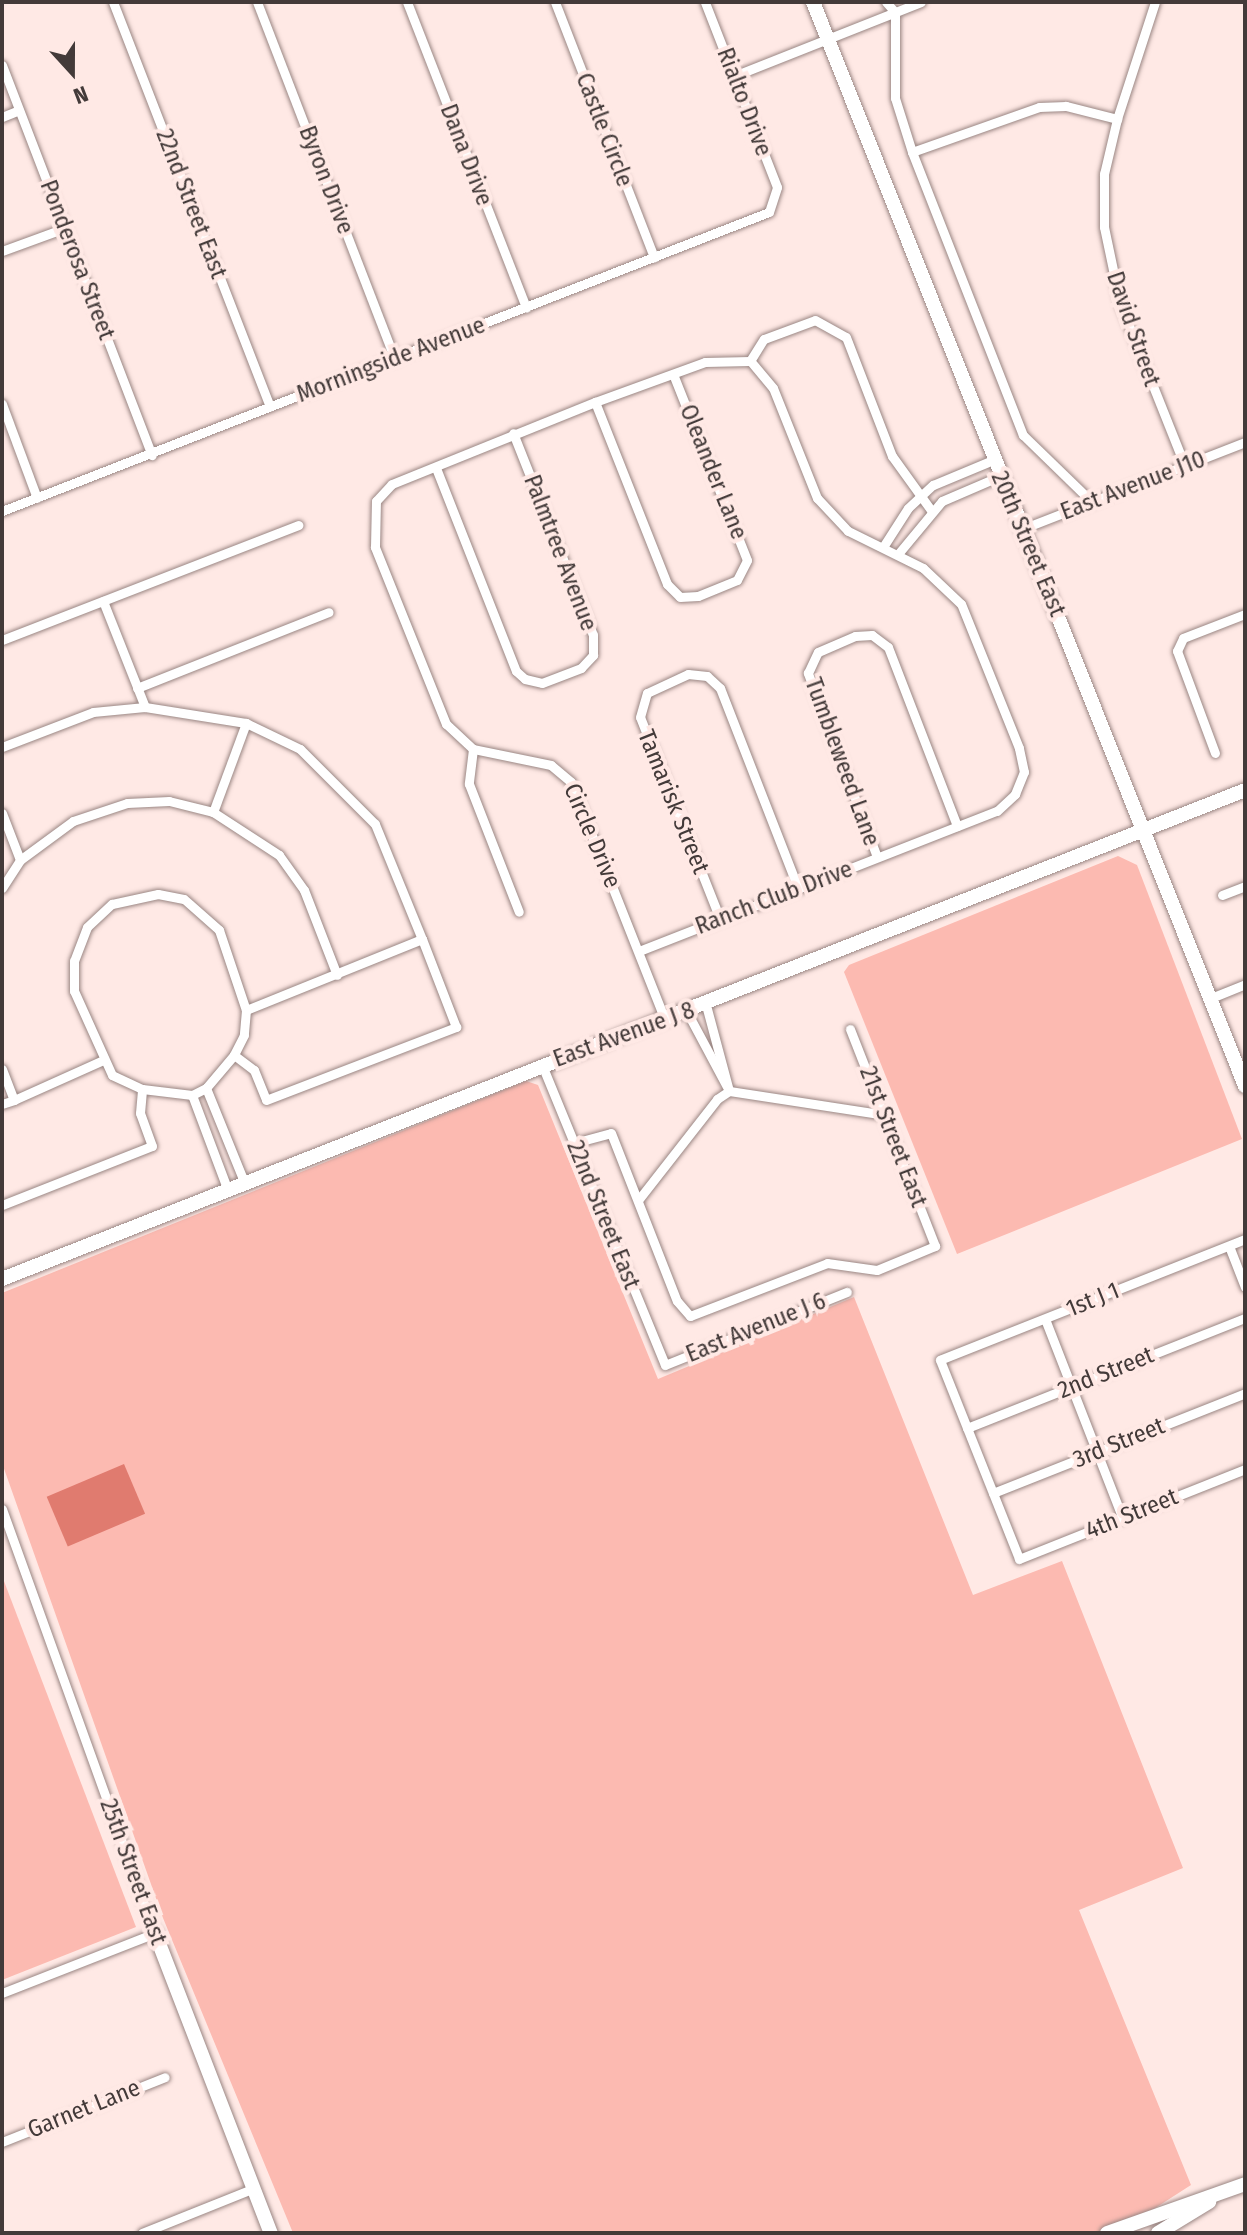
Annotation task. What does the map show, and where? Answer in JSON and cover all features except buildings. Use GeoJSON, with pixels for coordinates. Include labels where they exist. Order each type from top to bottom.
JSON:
{"type":"FeatureCollection","features":[{"type":"Feature","properties":{"kind":"street","name":"22nd Street East"},"geometry":{"type":"LineString","coordinates":[[113,2],[270,407]]}},
{"type":"Feature","properties":{"kind":"street","name":"Byron Drive"},"geometry":{"type":"LineString","coordinates":[[257,2],[395,359]]}},
{"type":"Feature","properties":{"kind":"street","name":"Dana Drive"},"geometry":{"type":"LineString","coordinates":[[407,2],[526,308]]}},
{"type":"Feature","properties":{"kind":"street","name":"Castle Circle"},"geometry":{"type":"LineString","coordinates":[[555,2],[654,257]]}},
{"type":"Feature","properties":{"kind":"street","name":"Rialto Drive"},"geometry":{"type":"LineString","coordinates":[[705,2],[777,187],[776,203]]}},
{"type":"Feature","properties":{"kind":"street","name":"20th Street East"},"geometry":{"type":"LineString","coordinates":[[813,2],[993,460],[1146,828],[1245,1086]]}},
{"type":"Feature","properties":{"kind":"street"},"geometry":{"type":"LineString","coordinates":[[886,2],[895,12],[895,98],[912,152],[1023,435],[1092,502]]}},
{"type":"Feature","properties":{"kind":"street"},"geometry":{"type":"LineString","coordinates":[[734,76],[921,2]]}},
{"type":"Feature","properties":{"kind":"street","name":"David Street"},"geometry":{"type":"LineString","coordinates":[[1155,2],[1117,119],[1104,174],[1110,266],[1185,466]]}},
{"type":"Feature","properties":{"kind":"street","name":"Ponderosa Street"},"geometry":{"type":"LineString","coordinates":[[2,65],[152,455]]}},
{"type":"Feature","properties":{"kind":"street"},"geometry":{"type":"LineString","coordinates":[[912,152],[1039,107],[1066,106],[1117,119]]}},
{"type":"Feature","properties":{"kind":"street"},"geometry":{"type":"LineString","coordinates":[[2,117],[19,110]]}},
{"type":"Feature","properties":{"kind":"street","name":"Morningside Avenue"},"geometry":{"type":"LineString","coordinates":[[2,511],[769,212],[776,203]]}},
{"type":"Feature","properties":{"kind":"street"},"geometry":{"type":"LineString","coordinates":[[2,251],[65,228]]}},
{"type":"Feature","properties":{"kind":"street"},"geometry":{"type":"LineString","coordinates":[[750,361],[764,339],[803,323],[815,320],[836,327],[846,337],[892,456],[931,510]]}},
{"type":"Feature","properties":{"kind":"street"},"geometry":{"type":"LineString","coordinates":[[519,912],[469,784],[473,749],[443,718],[375,547],[376,501],[392,484],[595,402],[727,358],[750,361],[773,388],[817,498],[848,531],[898,554],[931,510],[1000,476]]}},
{"type":"Feature","properties":{"kind":"street","name":"Oleander Lane"},"geometry":{"type":"LineString","coordinates":[[595,402],[667,584],[680,597],[698,596],[741,577],[747,560],[673,374]]}},
{"type":"Feature","properties":{"kind":"street"},"geometry":{"type":"LineString","coordinates":[[2,404],[37,498]]}},
{"type":"Feature","properties":{"kind":"street","name":"Palmtree Avenue"},"geometry":{"type":"LineString","coordinates":[[436,468],[516,671],[542,683],[581,668],[593,655],[594,640],[513,433]]}},
{"type":"Feature","properties":{"kind":"street","name":"East Avenue J10"},"geometry":{"type":"LineString","coordinates":[[1022,529],[1245,442]]}},
{"type":"Feature","properties":{"kind":"street"},"geometry":{"type":"LineString","coordinates":[[883,547],[920,497],[933,485],[993,460]]}},
{"type":"Feature","properties":{"kind":"street"},"geometry":{"type":"LineString","coordinates":[[2,640],[298,525]]}},
{"type":"Feature","properties":{"kind":"street","name":"Ranch Club Drive"},"geometry":{"type":"LineString","coordinates":[[639,951],[1007,804],[1024,772],[1019,748],[961,604],[938,579],[898,554]]}},
{"type":"Feature","properties":{"kind":"street"},"geometry":{"type":"LineString","coordinates":[[103,601],[145,707]]}},
{"type":"Feature","properties":{"kind":"street"},"geometry":{"type":"LineString","coordinates":[[137,688],[329,612]]}},
{"type":"Feature","properties":{"kind":"street"},"geometry":{"type":"LineString","coordinates":[[1215,753],[1177,651],[1183,638],[1245,614]]}},
{"type":"Feature","properties":{"kind":"street","name":"Tumbleweed Lane"},"geometry":{"type":"LineString","coordinates":[[877,857],[808,673],[818,652],[855,636],[872,635],[888,647],[957,826]]}},
{"type":"Feature","properties":{"kind":"street","name":"Tamarisk Street"},"geometry":{"type":"LineString","coordinates":[[720,919],[640,717],[647,693],[688,674],[707,676],[720,688],[798,888]]}},
{"type":"Feature","properties":{"kind":"street"},"geometry":{"type":"LineString","coordinates":[[2,747],[93,712],[145,707],[246,723],[300,749],[375,824],[456,1027],[266,1100],[254,1070],[234,1055]]}},
{"type":"Feature","properties":{"kind":"street"},"geometry":{"type":"LineString","coordinates":[[213,812],[246,723]]}},
{"type":"Feature","properties":{"kind":"street","name":"Circle Drive"},"geometry":{"type":"LineString","coordinates":[[473,749],[551,765],[571,782],[665,1020]]}},
{"type":"Feature","properties":{"kind":"street","name":"East Avenue J 8"},"geometry":{"type":"LineString","coordinates":[[2,1279],[542,1065],[706,1005],[1245,790]]}},
{"type":"Feature","properties":{"kind":"street"},"geometry":{"type":"LineString","coordinates":[[2,888],[20,860],[73,821],[127,803],[169,801],[213,812],[279,855],[304,890],[337,975]]}},
{"type":"Feature","properties":{"kind":"street"},"geometry":{"type":"LineString","coordinates":[[2,813],[20,860]]}},
{"type":"Feature","properties":{"kind":"street"},"geometry":{"type":"LineString","coordinates":[[1222,895],[1245,886]]}},
{"type":"Feature","properties":{"kind":"street"},"geometry":{"type":"LineString","coordinates":[[137,895],[184,899],[203,911],[219,930],[246,1010],[244,1035],[234,1055],[206,1088],[192,1095],[142,1089],[112,1075],[101,1061],[74,991],[74,961],[87,927],[112,904],[137,895]]}},
{"type":"Feature","properties":{"kind":"street"},"geometry":{"type":"LineString","coordinates":[[246,1010],[422,939]]}},
{"type":"Feature","properties":{"kind":"street"},"geometry":{"type":"LineString","coordinates":[[1211,998],[1245,984]]}},
{"type":"Feature","properties":{"kind":"street"},"geometry":{"type":"LineString","coordinates":[[706,1005],[729,1091]]}},
{"type":"Feature","properties":{"kind":"street"},"geometry":{"type":"LineString","coordinates":[[687,1012],[729,1091]]}},
{"type":"Feature","properties":{"kind":"street","name":"21st Street East"},"geometry":{"type":"LineString","coordinates":[[639,1199],[677,1301],[690,1316],[827,1263],[877,1270],[935,1246],[850,1029]]}},
{"type":"Feature","properties":{"kind":"street"},"geometry":{"type":"LineString","coordinates":[[2,1104],[101,1061]]}},
{"type":"Feature","properties":{"kind":"street","name":"22nd Street East"},"geometry":{"type":"LineString","coordinates":[[542,1065],[665,1365]]}},
{"type":"Feature","properties":{"kind":"street"},"geometry":{"type":"LineString","coordinates":[[2,1069],[14,1100]]}},
{"type":"Feature","properties":{"kind":"street"},"geometry":{"type":"LineString","coordinates":[[206,1088],[245,1184]]}},
{"type":"Feature","properties":{"kind":"street"},"geometry":{"type":"LineString","coordinates":[[2,1205],[152,1146],[140,1113],[142,1089]]}},
{"type":"Feature","properties":{"kind":"street"},"geometry":{"type":"LineString","coordinates":[[574,1143],[611,1133],[639,1199],[717,1099],[729,1091],[886,1115]]}},
{"type":"Feature","properties":{"kind":"street"},"geometry":{"type":"LineString","coordinates":[[192,1095],[228,1191]]}},
{"type":"Feature","properties":{"kind":"street","name":"1st J 1"},"geometry":{"type":"LineString","coordinates":[[967,1428],[940,1360],[1245,1239]]}},
{"type":"Feature","properties":{"kind":"street"},"geometry":{"type":"LineString","coordinates":[[1229,1246],[1245,1287]]}},
{"type":"Feature","properties":{"kind":"street","name":"East Avenue J 6"},"geometry":{"type":"LineString","coordinates":[[665,1365],[847,1292]]}},
{"type":"Feature","properties":{"kind":"street","name":"2nd Street"},"geometry":{"type":"LineString","coordinates":[[967,1428],[1245,1318]]}},
{"type":"Feature","properties":{"kind":"street"},"geometry":{"type":"LineString","coordinates":[[1045,1319],[1122,1517]]}},
{"type":"Feature","properties":{"kind":"street","name":"3rd Street"},"geometry":{"type":"LineString","coordinates":[[993,1493],[1245,1393]]}},
{"type":"Feature","properties":{"kind":"street"},"geometry":{"type":"LineString","coordinates":[[967,1428],[993,1493]]}},
{"type":"Feature","properties":{"kind":"street","name":"4th Street"},"geometry":{"type":"LineString","coordinates":[[993,1493],[1019,1559],[1245,1469]]}},
{"type":"Feature","properties":{"kind":"street","name":"25th Street East"},"geometry":{"type":"LineString","coordinates":[[2,1509],[155,1933],[271,2233]]}},
{"type":"Feature","properties":{"kind":"street"},"geometry":{"type":"LineString","coordinates":[[2,1993],[155,1933]]}},
{"type":"Feature","properties":{"kind":"street","name":"Garnet Lane"},"geometry":{"type":"LineString","coordinates":[[2,2142],[165,2077]]}},
{"type":"Feature","properties":{"kind":"street"},"geometry":{"type":"LineString","coordinates":[[1107,2233],[1245,2184]]}},
{"type":"Feature","properties":{"kind":"street"},"geometry":{"type":"LineString","coordinates":[[142,2233],[252,2189]]}},
{"type":"Feature","properties":{"kind":"street"},"geometry":{"type":"LineString","coordinates":[[1158,2233],[1224,2193]]}},
{"type":"Feature","properties":{"kind":"shaded area"},"geometry":{"type":"Polygon","coordinates":[[[1118,856],[1137,865],[1242,1139],[957,1254],[844,972],[849,965],[1118,856]]]}},
{"type":"Feature","properties":{"kind":"shaded area"},"geometry":{"type":"Polygon","coordinates":[[[526,1081],[538,1085],[658,1379],[854,1297],[973,1595],[1062,1561],[1183,1868],[1079,1910],[1191,2185],[1149,2212],[1096,2233],[293,2233],[163,1918],[2,1463],[2,1293],[526,1081]]]}},
{"type":"Feature","properties":{"kind":"shaded area"},"geometry":{"type":"Polygon","coordinates":[[[124,1464],[145,1514],[68,1547],[47,1497],[124,1464]]]}},
{"type":"Feature","properties":{"kind":"shaded area"},"geometry":{"type":"Polygon","coordinates":[[[2,1576],[136,1927],[2,1980],[2,1576]]]}}]}
